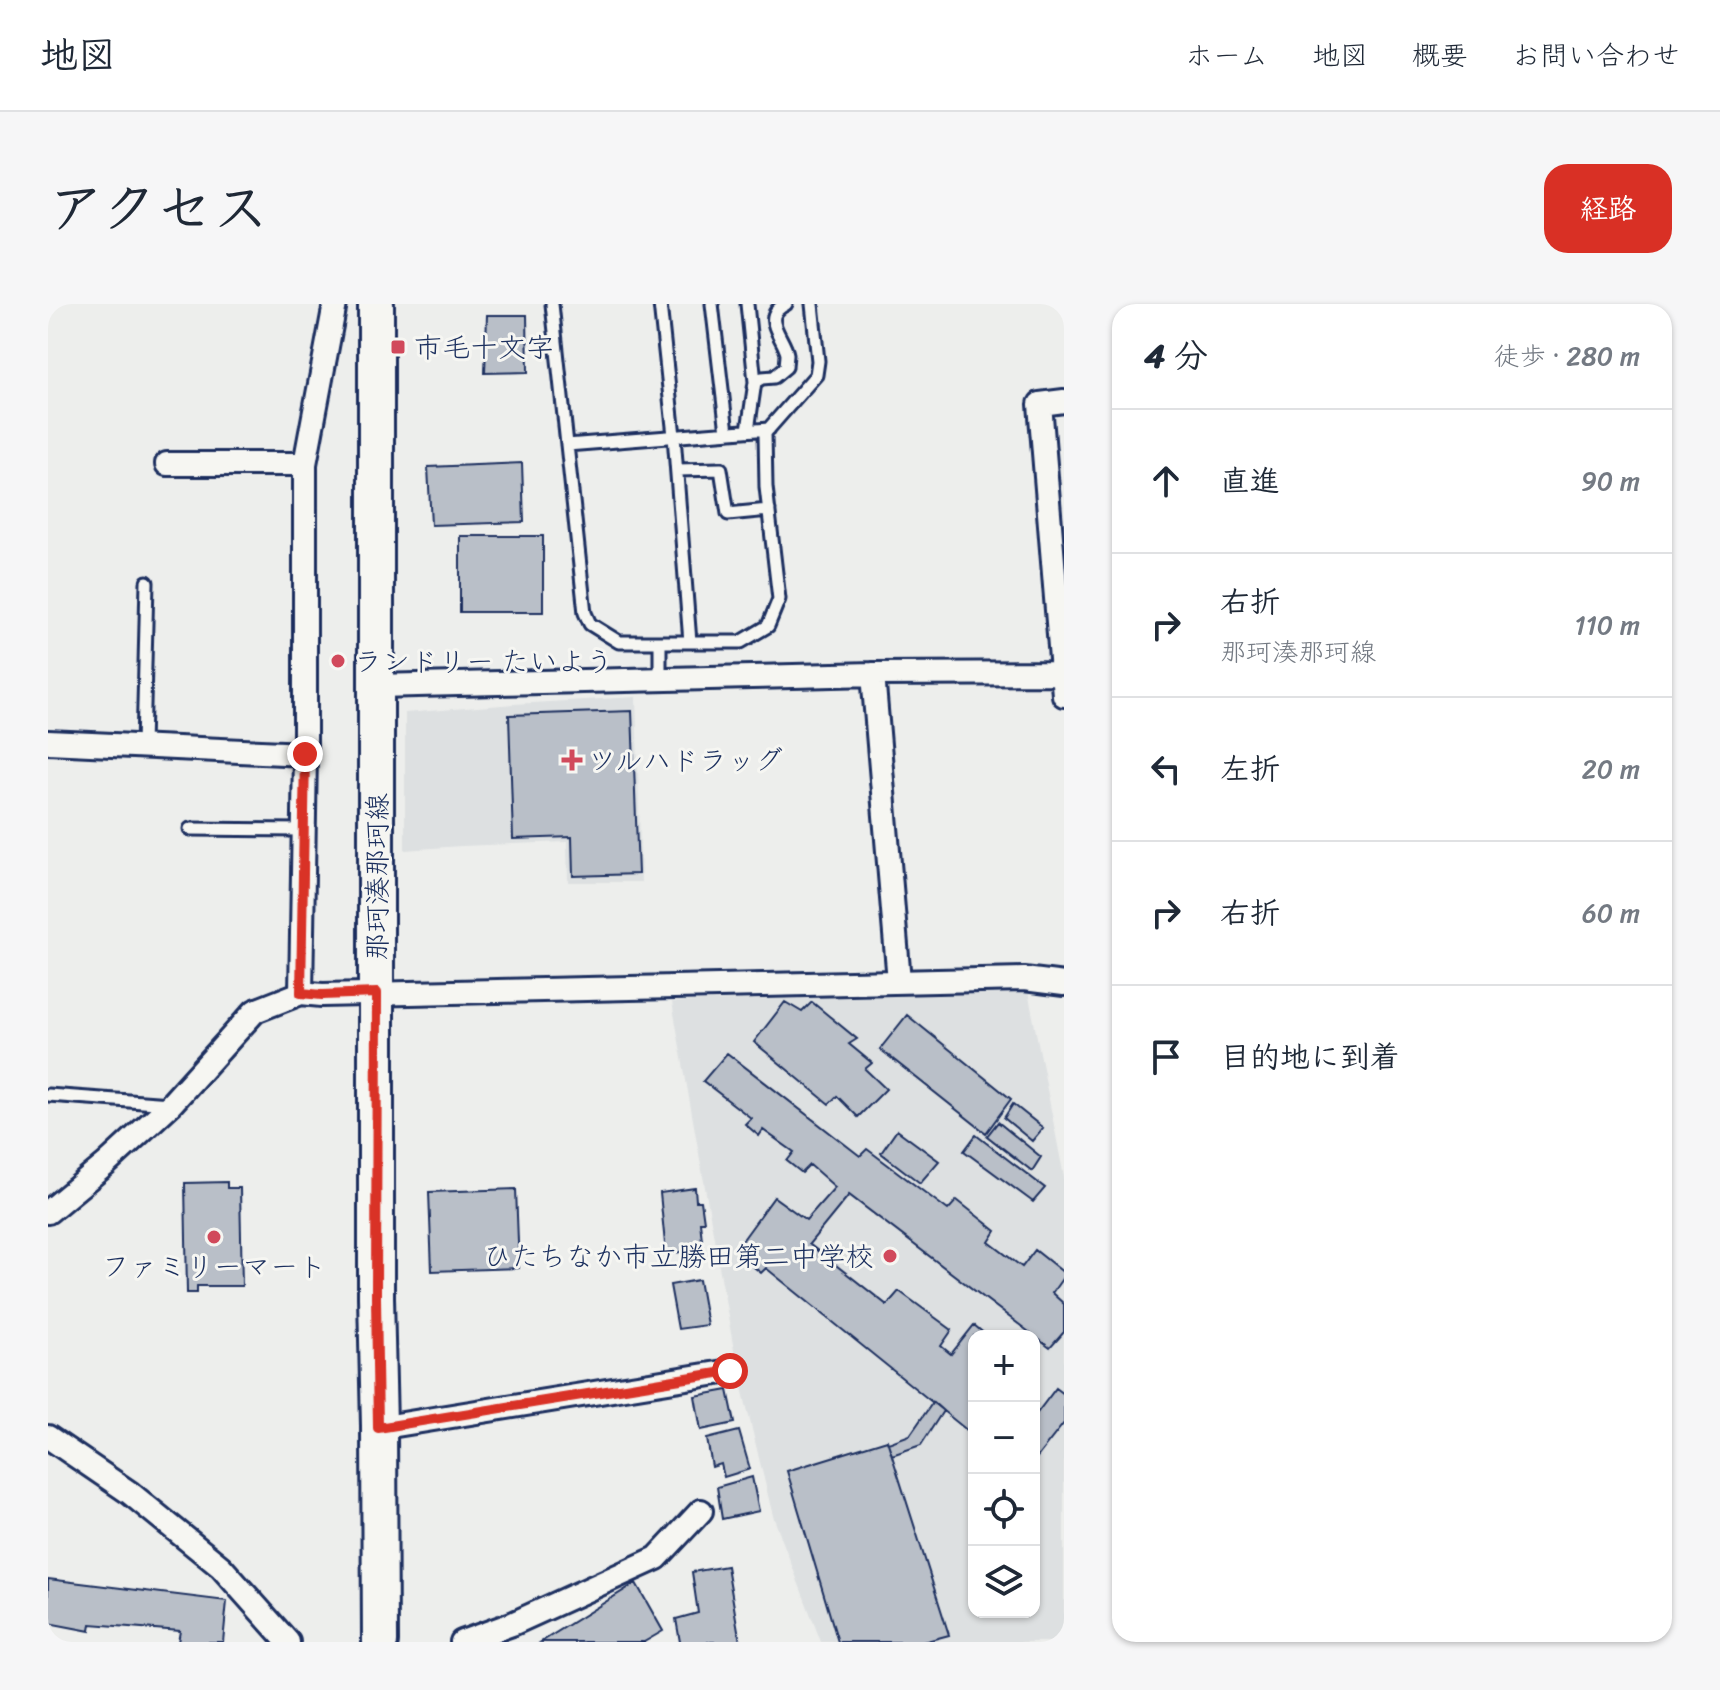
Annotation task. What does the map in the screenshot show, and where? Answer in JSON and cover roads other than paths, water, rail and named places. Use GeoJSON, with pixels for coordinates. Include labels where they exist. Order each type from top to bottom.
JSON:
{"type":"FeatureCollection","features":[{"type":"Feature","properties":{"kind":"main road","name":"那珂湊那珂線"},"geometry":{"type":"LineString","coordinates":[[376,304],[376,1297],[380,1642]]}},
{"type":"Feature","properties":{"kind":"street"},"geometry":{"type":"LineString","coordinates":[[301,993],[305,464],[335,304]]}},
{"type":"Feature","properties":{"kind":"street"},"geometry":{"type":"LineString","coordinates":[[377,686],[873,674],[1063,680],[1040,404],[1064,401]]}},
{"type":"Feature","properties":{"kind":"street"},"geometry":{"type":"LineString","coordinates":[[167,464],[305,464]]}},
{"type":"Feature","properties":{"kind":"street"},"geometry":{"type":"LineString","coordinates":[[873,674],[899,981]]}},
{"type":"Feature","properties":{"kind":"street"},"geometry":{"type":"LineString","coordinates":[[48,742],[305,754]]}},
{"type":"Feature","properties":{"kind":"street"},"geometry":{"type":"LineString","coordinates":[[48,1212],[171,1104],[255,1011],[301,993],[322,995],[1024,979],[1064,984]]}},
{"type":"Feature","properties":{"kind":"street"},"geometry":{"type":"LineString","coordinates":[[378,1428],[730,1371]]}},
{"type":"Feature","properties":{"kind":"street"},"geometry":{"type":"LineString","coordinates":[[48,1437],[130,1493],[221,1567],[288,1642]]}},
{"type":"Feature","properties":{"kind":"street"},"geometry":{"type":"LineString","coordinates":[[462,1642],[512,1624],[657,1558],[701,1511]]}},
{"type":"Feature","properties":{"kind":"lane"},"geometry":{"type":"LineString","coordinates":[[552,304],[585,613],[590,624],[619,642],[741,642],[768,626],[779,599],[766,487],[765,433],[816,375],[818,361],[812,304]]}},
{"type":"Feature","properties":{"kind":"lane"},"geometry":{"type":"LineString","coordinates":[[660,304],[690,642]]}},
{"type":"Feature","properties":{"kind":"lane"},"geometry":{"type":"LineString","coordinates":[[712,304],[727,432]]}},
{"type":"Feature","properties":{"kind":"lane"},"geometry":{"type":"LineString","coordinates":[[747,304],[755,382],[748,430]]}},
{"type":"Feature","properties":{"kind":"lane"},"geometry":{"type":"LineString","coordinates":[[755,382],[774,377],[786,367],[787,356],[774,328],[775,315],[786,304]]}},
{"type":"Feature","properties":{"kind":"lane"},"geometry":{"type":"LineString","coordinates":[[567,445],[769,429]]}},
{"type":"Feature","properties":{"kind":"lane"},"geometry":{"type":"LineString","coordinates":[[677,470],[721,469],[728,514],[769,510]]}},
{"type":"Feature","properties":{"kind":"lane"},"geometry":{"type":"LineString","coordinates":[[143,746],[147,582]]}},
{"type":"Feature","properties":{"kind":"lane"},"geometry":{"type":"LineString","coordinates":[[660,642],[660,679]]}},
{"type":"Feature","properties":{"kind":"lane"},"geometry":{"type":"LineString","coordinates":[[190,829],[304,830]]}},
{"type":"Feature","properties":{"kind":"lane"},"geometry":{"type":"LineString","coordinates":[[48,1095],[171,1104]]}},
{"type":"Feature","properties":{"kind":"place","name":"市毛十文字"},"geometry":{"type":"Point","coordinates":[398,347]}},
{"type":"Feature","properties":{"kind":"place","name":"ランドリー たいよう"},"geometry":{"type":"Point","coordinates":[338,661]}},
{"type":"Feature","properties":{"kind":"place","name":"ツルハドラッグ"},"geometry":{"type":"Point","coordinates":[572,760]}},
{"type":"Feature","properties":{"kind":"place","name":"ファミリーマート"},"geometry":{"type":"Point","coordinates":[214,1237]}},
{"type":"Feature","properties":{"kind":"place","name":"ひたちなか市立勝田第二中学校"},"geometry":{"type":"Point","coordinates":[890,1256]}}]}
